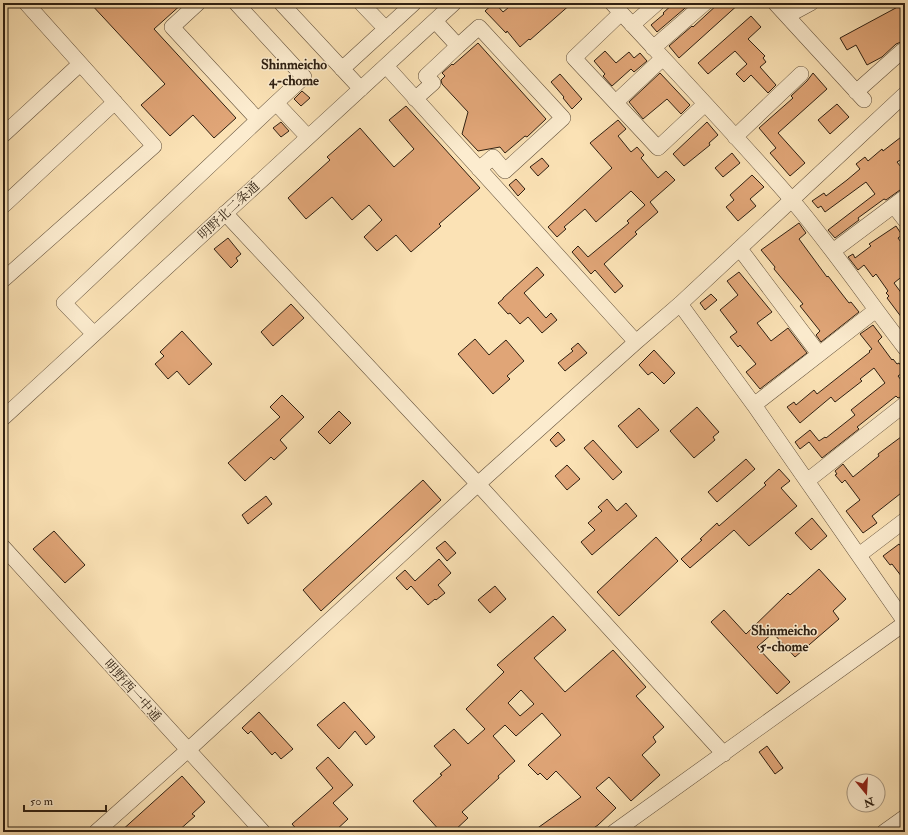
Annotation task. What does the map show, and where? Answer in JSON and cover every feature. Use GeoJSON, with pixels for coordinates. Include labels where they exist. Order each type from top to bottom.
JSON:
{"type":"FeatureCollection","features":[{"type":"Feature","properties":{"kind":"street"},"geometry":{"type":"LineString","coordinates":[[3,280],[154,146],[26,3]]}},
{"type":"Feature","properties":{"kind":"street"},"geometry":{"type":"LineString","coordinates":[[198,3],[172,27],[258,120]]}},
{"type":"Feature","properties":{"kind":"street"},"geometry":{"type":"LineString","coordinates":[[94,334],[64,303],[304,77],[236,3]]}},
{"type":"Feature","properties":{"kind":"street"},"geometry":{"type":"LineString","coordinates":[[281,3],[361,89]]}},
{"type":"Feature","properties":{"kind":"street"},"geometry":{"type":"LineString","coordinates":[[361,3],[386,29]]}},
{"type":"Feature","properties":{"kind":"street"},"geometry":{"type":"LineString","coordinates":[[342,69],[414,3]]}},
{"type":"Feature","properties":{"kind":"street"},"geometry":{"type":"LineString","coordinates":[[632,25],[657,3]]}},
{"type":"Feature","properties":{"kind":"street"},"geometry":{"type":"LineString","coordinates":[[616,102],[658,53],[705,3]]}},
{"type":"Feature","properties":{"kind":"street"},"geometry":{"type":"LineString","coordinates":[[775,3],[860,96],[902,52]]}},
{"type":"Feature","properties":{"kind":"street"},"geometry":{"type":"LineString","coordinates":[[787,16],[811,3]]}},
{"type":"Feature","properties":{"kind":"street","name":"明野北二条通"},"geometry":{"type":"LineString","coordinates":[[3,418],[386,66],[449,5]]}},
{"type":"Feature","properties":{"kind":"street"},"geometry":{"type":"LineString","coordinates":[[705,104],[658,148],[574,58],[617,8],[705,104],[792,200],[833,251],[905,348]]}},
{"type":"Feature","properties":{"kind":"street"},"geometry":{"type":"LineString","coordinates":[[435,20],[458,46]]}},
{"type":"Feature","properties":{"kind":"street"},"geometry":{"type":"LineString","coordinates":[[416,99],[433,83],[426,76],[479,27],[563,118],[505,171],[493,157],[480,169]]}},
{"type":"Feature","properties":{"kind":"street"},"geometry":{"type":"LineString","coordinates":[[3,134],[80,64]]}},
{"type":"Feature","properties":{"kind":"street"},"geometry":{"type":"LineString","coordinates":[[386,66],[636,342]]}},
{"type":"Feature","properties":{"kind":"street"},"geometry":{"type":"LineString","coordinates":[[735,137],[802,74]]}},
{"type":"Feature","properties":{"kind":"street"},"geometry":{"type":"LineString","coordinates":[[96,832],[188,750],[478,484],[740,250],[905,94]]}},
{"type":"Feature","properties":{"kind":"street"},"geometry":{"type":"LineString","coordinates":[[3,206],[115,102]]}},
{"type":"Feature","properties":{"kind":"street"},"geometry":{"type":"LineString","coordinates":[[276,103],[308,137]]}},
{"type":"Feature","properties":{"kind":"street"},"geometry":{"type":"LineString","coordinates":[[833,251],[900,202],[905,220]]}},
{"type":"Feature","properties":{"kind":"street"},"geometry":{"type":"LineString","coordinates":[[225,213],[478,484],[724,754]]}},
{"type":"Feature","properties":{"kind":"street"},"geometry":{"type":"LineString","coordinates":[[740,250],[819,354]]}},
{"type":"Feature","properties":{"kind":"street"},"geometry":{"type":"LineString","coordinates":[[614,832],[905,622],[859,554],[680,304]]}},
{"type":"Feature","properties":{"kind":"street"},"geometry":{"type":"LineString","coordinates":[[754,406],[876,310]]}},
{"type":"Feature","properties":{"kind":"street"},"geometry":{"type":"LineString","coordinates":[[807,481],[905,404]]}},
{"type":"Feature","properties":{"kind":"street"},"geometry":{"type":"LineString","coordinates":[[859,554],[905,520]]}},
{"type":"Feature","properties":{"kind":"street","name":"明野西一中通"},"geometry":{"type":"LineString","coordinates":[[3,547],[263,832]]}},
{"type":"Feature","properties":{"kind":"street"},"geometry":{"type":"LineString","coordinates":[[884,832],[905,817]]}},
{"type":"Feature","properties":{"kind":"building"},"geometry":{"type":"Polygon","coordinates":[[[90,3],[183,3],[154,29],[236,118],[214,138],[193,115],[170,136],[141,105],[165,84],[90,3]]]}},
{"type":"Feature","properties":{"kind":"building"},"geometry":{"type":"Polygon","coordinates":[[[494,3],[503,12],[514,3],[572,3],[520,47],[507,31],[506,33],[485,11],[494,3]]]}},
{"type":"Feature","properties":{"kind":"building"},"geometry":{"type":"Polygon","coordinates":[[[674,3],[691,3],[657,32],[651,25],[674,3]]]}},
{"type":"Feature","properties":{"kind":"building"},"geometry":{"type":"Polygon","coordinates":[[[719,3],[740,3],[679,58],[669,46],[692,26],[693,27],[719,3]]]}},
{"type":"Feature","properties":{"kind":"building"},"geometry":{"type":"Polygon","coordinates":[[[905,3],[905,43],[901,42],[896,44],[882,57],[867,65],[856,45],[847,50],[840,38],[905,3]]]}},
{"type":"Feature","properties":{"kind":"building"},"geometry":{"type":"Polygon","coordinates":[[[751,16],[761,27],[748,39],[765,56],[763,58],[766,62],[760,67],[776,85],[768,93],[751,75],[744,82],[736,74],[747,64],[735,51],[708,74],[698,63],[751,16]]]}},
{"type":"Feature","properties":{"kind":"building"},"geometry":{"type":"Polygon","coordinates":[[[478,43],[546,119],[527,137],[525,136],[505,153],[500,147],[478,151],[462,134],[468,112],[442,84],[441,80],[445,76],[442,73],[478,43]]]}},
{"type":"Feature","properties":{"kind":"building"},"geometry":{"type":"Polygon","coordinates":[[[605,51],[616,63],[629,52],[634,58],[640,53],[647,61],[634,72],[631,69],[612,86],[603,76],[605,74],[594,61],[605,51]]]}},
{"type":"Feature","properties":{"kind":"building"},"geometry":{"type":"Polygon","coordinates":[[[660,73],[690,105],[681,114],[667,99],[643,119],[629,102],[660,73]]]}},
{"type":"Feature","properties":{"kind":"building"},"geometry":{"type":"Polygon","coordinates":[[[813,73],[827,89],[778,133],[805,163],[790,176],[770,153],[776,148],[759,128],[793,98],[791,96],[813,73]]]}},
{"type":"Feature","properties":{"kind":"building"},"geometry":{"type":"Polygon","coordinates":[[[560,74],[582,99],[572,109],[551,82],[560,74]]]}},
{"type":"Feature","properties":{"kind":"building"},"geometry":{"type":"Polygon","coordinates":[[[302,91],[310,98],[301,106],[294,99],[302,91]]]}},
{"type":"Feature","properties":{"kind":"building"},"geometry":{"type":"Polygon","coordinates":[[[837,104],[849,117],[830,134],[818,120],[837,104]]]}},
{"type":"Feature","properties":{"kind":"building"},"geometry":{"type":"Polygon","coordinates":[[[406,106],[480,188],[439,224],[441,226],[411,252],[396,235],[377,251],[364,237],[382,220],[369,205],[352,220],[332,197],[306,219],[288,198],[330,160],[327,157],[360,128],[394,167],[414,149],[389,120],[406,106]]]}},
{"type":"Feature","properties":{"kind":"building"},"geometry":{"type":"Polygon","coordinates":[[[618,120],[626,129],[618,136],[631,152],[637,147],[644,155],[641,158],[658,178],[666,171],[675,180],[650,202],[658,212],[635,232],[637,234],[604,264],[623,286],[615,293],[595,270],[591,274],[572,252],[578,246],[588,257],[629,223],[627,221],[645,205],[631,191],[596,222],[585,209],[564,227],[566,229],[557,237],[548,227],[612,168],[590,143],[618,120]]]}},
{"type":"Feature","properties":{"kind":"building"},"geometry":{"type":"Polygon","coordinates":[[[281,122],[289,131],[281,137],[273,128],[281,122]]]}},
{"type":"Feature","properties":{"kind":"building"},"geometry":{"type":"Polygon","coordinates":[[[707,122],[718,135],[709,143],[710,145],[684,166],[673,154],[707,122]]]}},
{"type":"Feature","properties":{"kind":"building"},"geometry":{"type":"Polygon","coordinates":[[[905,134],[905,153],[900,157],[902,159],[897,162],[905,172],[905,188],[886,200],[884,199],[858,218],[859,220],[835,238],[828,230],[875,194],[866,182],[825,212],[821,206],[818,208],[812,201],[824,193],[826,196],[847,180],[860,169],[856,164],[865,157],[868,161],[882,149],[883,151],[905,134]]]}},
{"type":"Feature","properties":{"kind":"building"},"geometry":{"type":"Polygon","coordinates":[[[732,153],[740,163],[723,177],[715,168],[732,153]]]}},
{"type":"Feature","properties":{"kind":"building"},"geometry":{"type":"Polygon","coordinates":[[[542,158],[549,166],[538,176],[530,167],[542,158]]]}},
{"type":"Feature","properties":{"kind":"building"},"geometry":{"type":"Polygon","coordinates":[[[752,175],[764,187],[750,199],[756,206],[738,221],[726,207],[734,200],[730,195],[752,175]]]}},
{"type":"Feature","properties":{"kind":"building"},"geometry":{"type":"Polygon","coordinates":[[[516,179],[525,189],[518,196],[509,185],[516,179]]]}},
{"type":"Feature","properties":{"kind":"building"},"geometry":{"type":"Polygon","coordinates":[[[799,223],[806,233],[799,239],[827,277],[828,276],[849,303],[851,302],[859,312],[821,342],[816,335],[820,331],[800,306],[803,304],[774,269],[775,267],[761,250],[799,223]]]}},
{"type":"Feature","properties":{"kind":"building"},"geometry":{"type":"Polygon","coordinates":[[[896,226],[902,235],[898,238],[905,248],[905,274],[894,283],[905,298],[905,322],[887,298],[889,296],[886,293],[888,291],[876,274],[873,277],[864,265],[858,270],[848,257],[853,254],[855,258],[871,246],[869,244],[896,226]]]}},
{"type":"Feature","properties":{"kind":"building"},"geometry":{"type":"Polygon","coordinates":[[[228,238],[241,254],[236,258],[238,261],[231,268],[214,249],[228,238]]]}},
{"type":"Feature","properties":{"kind":"building"},"geometry":{"type":"Polygon","coordinates":[[[537,267],[544,275],[524,293],[546,318],[551,313],[557,320],[542,333],[528,317],[520,324],[498,303],[537,267]]]}},
{"type":"Feature","properties":{"kind":"building"},"geometry":{"type":"Polygon","coordinates":[[[739,272],[772,312],[757,323],[771,341],[788,328],[807,353],[760,389],[746,372],[756,364],[740,345],[738,347],[730,337],[737,332],[720,310],[738,295],[727,281],[739,272]]]}},
{"type":"Feature","properties":{"kind":"building"},"geometry":{"type":"Polygon","coordinates":[[[711,294],[717,300],[705,310],[700,303],[711,294]]]}},
{"type":"Feature","properties":{"kind":"building"},"geometry":{"type":"Polygon","coordinates":[[[291,304],[304,318],[273,346],[261,332],[291,304]]]}},
{"type":"Feature","properties":{"kind":"building"},"geometry":{"type":"Polygon","coordinates":[[[873,325],[882,337],[878,341],[892,360],[893,359],[897,364],[899,363],[905,371],[898,376],[905,385],[905,395],[898,398],[896,396],[857,427],[859,429],[822,458],[809,442],[800,449],[795,442],[810,430],[819,441],[825,437],[826,438],[855,415],[851,410],[885,383],[874,368],[860,379],[862,381],[835,402],[831,397],[800,423],[787,407],[794,402],[796,405],[814,390],[817,394],[870,352],[869,351],[872,349],[860,334],[873,325]]]}},
{"type":"Feature","properties":{"kind":"building"},"geometry":{"type":"Polygon","coordinates":[[[182,331],[212,364],[189,385],[177,371],[168,379],[155,364],[164,356],[160,352],[182,331]]]}},
{"type":"Feature","properties":{"kind":"building"},"geometry":{"type":"Polygon","coordinates":[[[475,339],[489,355],[506,340],[524,361],[507,376],[510,379],[493,394],[458,354],[475,339]]]}},
{"type":"Feature","properties":{"kind":"building"},"geometry":{"type":"Polygon","coordinates":[[[578,343],[587,353],[565,371],[558,363],[573,351],[571,349],[578,343]]]}},
{"type":"Feature","properties":{"kind":"building"},"geometry":{"type":"Polygon","coordinates":[[[654,350],[675,373],[664,384],[652,372],[648,375],[639,365],[654,350]]]}},
{"type":"Feature","properties":{"kind":"building"},"geometry":{"type":"Polygon","coordinates":[[[282,395],[304,417],[280,440],[287,448],[274,460],[271,457],[245,481],[228,463],[280,417],[270,407],[282,395]]]}},
{"type":"Feature","properties":{"kind":"building"},"geometry":{"type":"Polygon","coordinates":[[[697,407],[719,432],[713,437],[715,440],[694,458],[670,431],[697,407]]]}},
{"type":"Feature","properties":{"kind":"building"},"geometry":{"type":"Polygon","coordinates":[[[639,408],[659,430],[637,448],[618,426],[639,408]]]}},
{"type":"Feature","properties":{"kind":"building"},"geometry":{"type":"Polygon","coordinates":[[[339,411],[351,423],[330,444],[318,432],[339,411]]]}},
{"type":"Feature","properties":{"kind":"building"},"geometry":{"type":"Polygon","coordinates":[[[558,432],[565,440],[556,447],[550,440],[558,432]]]}},
{"type":"Feature","properties":{"kind":"building"},"geometry":{"type":"Polygon","coordinates":[[[905,434],[905,458],[900,461],[905,467],[905,490],[872,516],[877,523],[863,533],[846,511],[860,500],[845,480],[842,483],[835,475],[837,474],[835,471],[843,464],[853,477],[879,456],[878,454],[905,434]]]}},
{"type":"Feature","properties":{"kind":"building"},"geometry":{"type":"Polygon","coordinates":[[[593,440],[622,472],[613,480],[584,448],[593,440]]]}},
{"type":"Feature","properties":{"kind":"building"},"geometry":{"type":"Polygon","coordinates":[[[746,459],[755,469],[717,502],[708,492],[746,459]]]}},
{"type":"Feature","properties":{"kind":"building"},"geometry":{"type":"Polygon","coordinates":[[[567,465],[580,479],[567,490],[555,476],[567,465]]]}},
{"type":"Feature","properties":{"kind":"building"},"geometry":{"type":"Polygon","coordinates":[[[779,469],[790,481],[781,488],[797,506],[749,546],[734,530],[690,568],[681,559],[702,540],[700,539],[717,523],[719,526],[766,485],[764,483],[779,469]]]}},
{"type":"Feature","properties":{"kind":"building"},"geometry":{"type":"Polygon","coordinates":[[[423,480],[441,500],[321,611],[303,590],[423,480]]]}},
{"type":"Feature","properties":{"kind":"building"},"geometry":{"type":"Polygon","coordinates":[[[266,496],[272,504],[248,524],[242,515],[266,496]]]}},
{"type":"Feature","properties":{"kind":"building"},"geometry":{"type":"Polygon","coordinates":[[[607,499],[617,511],[626,503],[637,516],[592,555],[581,542],[595,530],[588,523],[602,511],[598,507],[607,499]]]}},
{"type":"Feature","properties":{"kind":"building"},"geometry":{"type":"Polygon","coordinates":[[[812,518],[827,536],[811,550],[795,533],[812,518]]]}},
{"type":"Feature","properties":{"kind":"building"},"geometry":{"type":"Polygon","coordinates":[[[54,531],[85,565],[65,583],[33,549],[54,531]]]}},
{"type":"Feature","properties":{"kind":"building"},"geometry":{"type":"Polygon","coordinates":[[[656,537],[678,561],[619,616],[597,592],[656,537]]]}},
{"type":"Feature","properties":{"kind":"building"},"geometry":{"type":"Polygon","coordinates":[[[445,541],[456,553],[447,561],[436,548],[445,541]]]}},
{"type":"Feature","properties":{"kind":"building"},"geometry":{"type":"Polygon","coordinates":[[[899,544],[905,551],[905,581],[892,564],[890,565],[883,556],[899,544]]]}},
{"type":"Feature","properties":{"kind":"building"},"geometry":{"type":"Polygon","coordinates":[[[439,559],[451,573],[438,585],[445,593],[428,605],[411,586],[407,590],[396,578],[405,570],[415,581],[439,559]]]}},
{"type":"Feature","properties":{"kind":"building"},"geometry":{"type":"Polygon","coordinates":[[[819,569],[846,599],[833,611],[839,619],[795,657],[773,633],[757,647],[790,682],[777,694],[711,622],[724,610],[746,634],[788,593],[790,595],[819,569]]]}},
{"type":"Feature","properties":{"kind":"building"},"geometry":{"type":"Polygon","coordinates":[[[495,586],[506,599],[490,613],[478,600],[495,586]]]}},
{"type":"Feature","properties":{"kind":"building"},"geometry":{"type":"Polygon","coordinates":[[[553,616],[566,630],[534,658],[565,692],[613,650],[646,687],[636,696],[664,727],[653,737],[656,742],[642,755],[660,775],[631,801],[609,777],[596,788],[616,808],[588,832],[532,832],[581,797],[556,771],[547,780],[540,773],[538,775],[528,765],[561,735],[542,713],[516,736],[505,725],[493,736],[515,761],[462,812],[468,818],[453,832],[441,832],[413,801],[451,765],[434,746],[454,729],[468,744],[485,729],[466,709],[504,672],[497,665],[553,616]],[[521,690],[508,703],[520,716],[534,704],[521,690]]]}},
{"type":"Feature","properties":{"kind":"building"},"geometry":{"type":"Polygon","coordinates":[[[344,702],[375,737],[366,745],[355,731],[339,749],[317,725],[344,702]]]}},
{"type":"Feature","properties":{"kind":"building"},"geometry":{"type":"Polygon","coordinates":[[[259,712],[293,749],[281,759],[275,752],[272,755],[251,731],[248,734],[242,728],[259,712]]]}},
{"type":"Feature","properties":{"kind":"building"},"geometry":{"type":"Polygon","coordinates":[[[767,746],[783,768],[775,774],[759,752],[767,746]]]}},
{"type":"Feature","properties":{"kind":"building"},"geometry":{"type":"Polygon","coordinates":[[[328,757],[353,785],[333,803],[348,819],[334,832],[299,832],[292,824],[333,788],[316,768],[328,757]]]}},
{"type":"Feature","properties":{"kind":"building"},"geometry":{"type":"Polygon","coordinates":[[[182,776],[205,802],[192,814],[195,816],[177,832],[120,832],[182,776]]]}},
{"type":"Feature","properties":{"kind":"district","name":"Shinmeicho 4-chome"},"geometry":{"type":"Point","coordinates":[294,72]}},
{"type":"Feature","properties":{"kind":"district","name":"Shinmeicho 5-chome"},"geometry":{"type":"Point","coordinates":[784,638]}}]}
